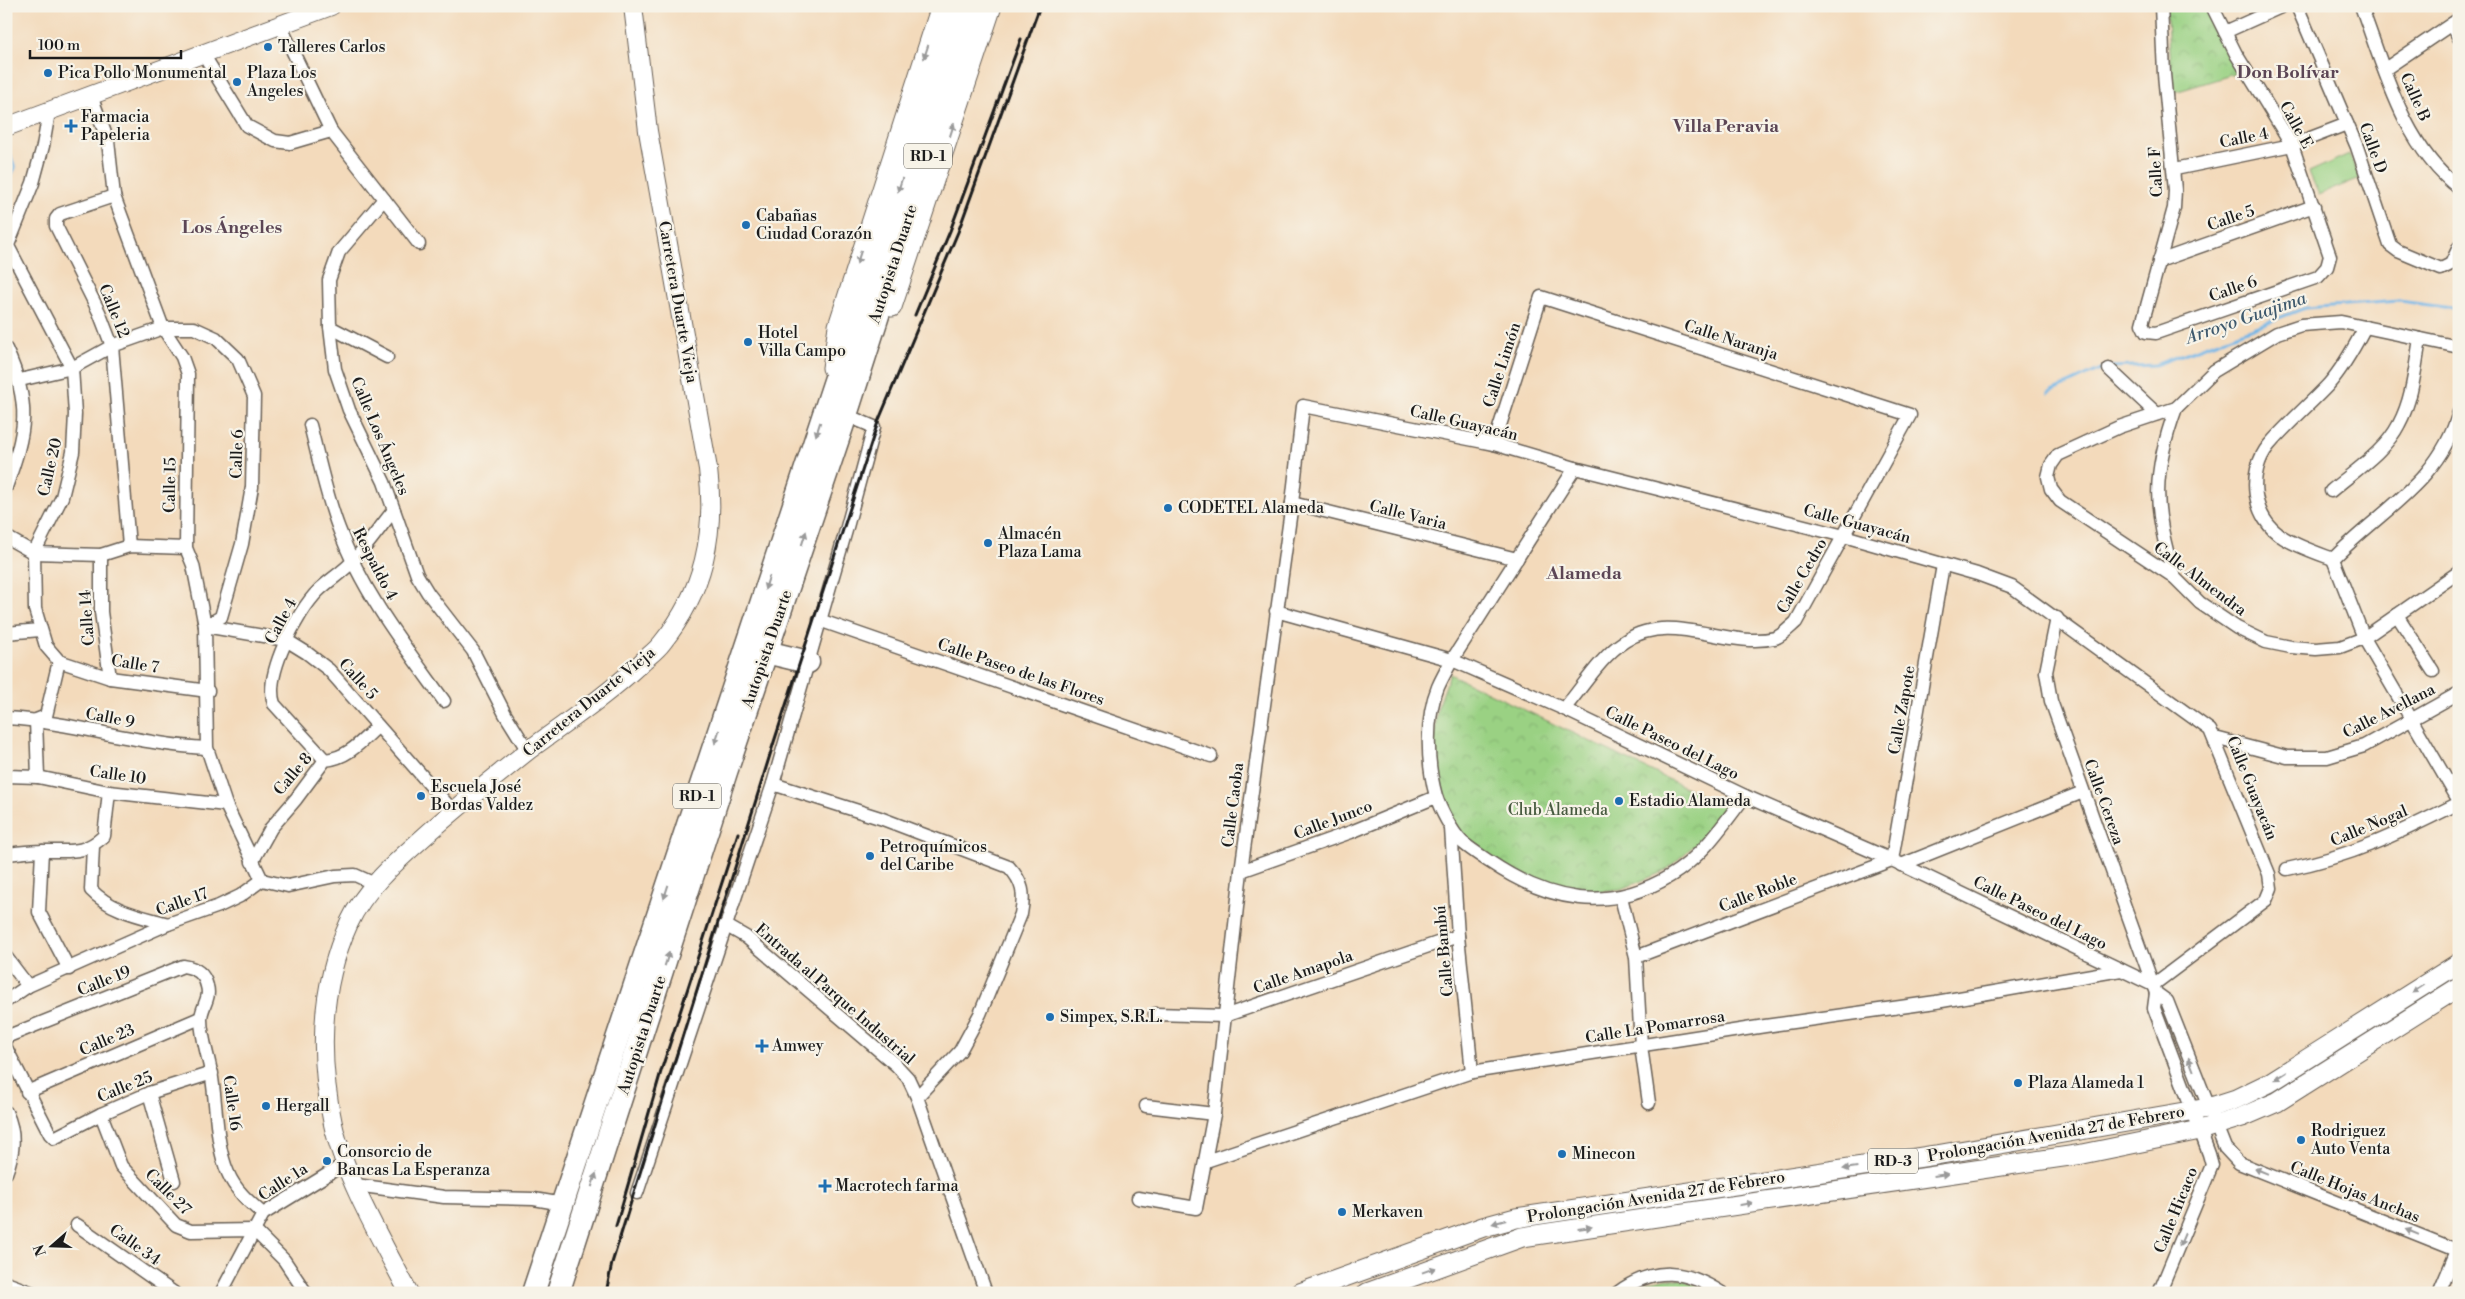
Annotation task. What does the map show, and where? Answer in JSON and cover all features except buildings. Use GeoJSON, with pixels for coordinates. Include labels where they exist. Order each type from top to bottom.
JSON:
{"type":"FeatureCollection","features":[{"type":"Feature","properties":{"kind":"highway","name":"Autopista Duarte"},"geometry":{"type":"LineString","coordinates":[[568,1290],[582,1248],[586,1204],[766,652],[846,415],[854,388],[871,302],[959,6]]}},
{"type":"Feature","properties":{"kind":"highway","name":"Autopista Duarte"},"geometry":{"type":"LineString","coordinates":[[533,1293],[828,400],[871,302],[978,6]]}},
{"type":"Feature","properties":{"kind":"highway"},"geometry":{"type":"LineString","coordinates":[[766,652],[808,662]]}},
{"type":"Feature","properties":{"kind":"main road"},"geometry":{"type":"LineString","coordinates":[[8,127],[331,6]]}},
{"type":"Feature","properties":{"kind":"main road","name":"Carretera Duarte Vieja"},"geometry":{"type":"LineString","coordinates":[[409,1293],[346,1163],[334,1126],[323,1071],[324,1026],[330,975],[350,920],[375,884],[452,811],[528,751],[588,708],[662,644],[687,606],[703,568],[710,540],[711,506],[708,469],[648,131],[633,6]]}},
{"type":"Feature","properties":{"kind":"main road","name":"Autopista Duarte"},"geometry":{"type":"LineString","coordinates":[[828,400],[838,326],[942,6]]}},
{"type":"Feature","properties":{"kind":"main road"},"geometry":{"type":"LineString","coordinates":[[854,388],[881,338],[992,6]]}},
{"type":"Feature","properties":{"kind":"main road","name":"Prolongación Avenida 27 de Febrero"},"geometry":{"type":"LineString","coordinates":[[1300,1293],[1482,1227],[1516,1218],[1936,1155],[2204,1119],[2236,1099],[2269,1084],[2459,963]]}},
{"type":"Feature","properties":{"kind":"main road","name":"Prolongación Avenida 27 de Febrero"},"geometry":{"type":"LineString","coordinates":[[1367,1293],[1522,1237],[2083,1154],[2204,1119],[2277,1102],[2459,987]]}},
{"type":"Feature","properties":{"kind":"street","name":"Calle F"},"geometry":{"type":"LineString","coordinates":[[2146,332],[2142,324],[2174,208],[2175,169],[2164,74],[2161,6]]}},
{"type":"Feature","properties":{"kind":"street","name":"Calle E"},"geometry":{"type":"LineString","coordinates":[[2212,6],[2236,54],[2292,146],[2330,256],[2327,267]]}},
{"type":"Feature","properties":{"kind":"street"},"geometry":{"type":"LineString","coordinates":[[2225,32],[2283,6]]}},
{"type":"Feature","properties":{"kind":"street","name":"Calle D"},"geometry":{"type":"LineString","coordinates":[[2297,6],[2347,124],[2390,245],[2398,251],[2441,269],[2447,267],[2459,247]]}},
{"type":"Feature","properties":{"kind":"street","name":"Calle B"},"geometry":{"type":"LineString","coordinates":[[2361,6],[2385,69],[2422,151],[2433,165],[2459,188]]}},
{"type":"Feature","properties":{"kind":"street"},"geometry":{"type":"LineString","coordinates":[[2385,69],[2455,22],[2459,38]]}},
{"type":"Feature","properties":{"kind":"street"},"geometry":{"type":"LineString","coordinates":[[280,25],[331,131],[419,244]]}},
{"type":"Feature","properties":{"kind":"street"},"geometry":{"type":"LineString","coordinates":[[203,54],[247,126],[275,141],[290,143],[331,131]]}},
{"type":"Feature","properties":{"kind":"street","name":"Calle 15"},"geometry":{"type":"LineString","coordinates":[[91,96],[108,141],[114,196],[163,328],[182,357],[188,374],[186,548],[193,565],[205,626],[208,690],[207,748],[226,805],[262,880]]}},
{"type":"Feature","properties":{"kind":"street"},"geometry":{"type":"LineString","coordinates":[[7,249],[33,182],[43,146],[49,112]]}},
{"type":"Feature","properties":{"kind":"street","name":"Calle 4"},"geometry":{"type":"LineString","coordinates":[[2175,169],[2292,146],[2347,124]]}},
{"type":"Feature","properties":{"kind":"street","name":"Calle 12"},"geometry":{"type":"LineString","coordinates":[[114,196],[60,214],[56,218],[56,226],[99,312],[112,346],[129,546]]}},
{"type":"Feature","properties":{"kind":"street","name":"Calle Los Ángeles"},"geometry":{"type":"LineString","coordinates":[[384,199],[339,252],[329,280],[330,327],[335,370],[349,410],[384,482],[417,575],[428,593],[473,651],[505,714],[528,751]]}},
{"type":"Feature","properties":{"kind":"street","name":"Calle 5"},"geometry":{"type":"LineString","coordinates":[[2159,261],[2314,206]]}},
{"type":"Feature","properties":{"kind":"street","name":"Calle 20"},"geometry":{"type":"LineString","coordinates":[[7,249],[72,368],[75,414],[74,452],[62,497],[34,553],[35,609],[46,646],[59,661]]}},
{"type":"Feature","properties":{"kind":"street","name":"Calle 6"},"geometry":{"type":"LineString","coordinates":[[2146,332],[2156,333],[2318,276],[2327,267]]}},
{"type":"Feature","properties":{"kind":"street","name":"Calle Naranja"},"geometry":{"type":"LineString","coordinates":[[1541,297],[1910,415]]}},
{"type":"Feature","properties":{"kind":"street","name":"Calle Limón"},"geometry":{"type":"LineString","coordinates":[[1494,444],[1541,297]]}},
{"type":"Feature","properties":{"kind":"street"},"geometry":{"type":"LineString","coordinates":[[2174,577],[2162,529],[2157,481],[2167,434],[2176,408],[2214,371],[2277,333],[2301,325],[2322,322],[2340,322],[2459,347]]}},
{"type":"Feature","properties":{"kind":"street"},"geometry":{"type":"LineString","coordinates":[[330,327],[387,357]]}},
{"type":"Feature","properties":{"kind":"street","name":"Calle 6"},"geometry":{"type":"LineString","coordinates":[[20,380],[72,368],[112,346],[163,328],[194,328],[216,338],[238,360],[254,396],[252,487],[242,544],[221,617],[205,626]]}},
{"type":"Feature","properties":{"kind":"street"},"geometry":{"type":"LineString","coordinates":[[2364,328],[2346,361],[2329,384],[2268,446],[2256,471],[2255,489],[2259,507],[2275,532],[2291,542],[2333,560],[2364,638],[2459,802]]}},
{"type":"Feature","properties":{"kind":"street"},"geometry":{"type":"LineString","coordinates":[[2331,491],[2382,447],[2399,425],[2411,391],[2420,339]]}},
{"type":"Feature","properties":{"kind":"street"},"geometry":{"type":"LineString","coordinates":[[6,349],[10,368],[20,380],[24,420],[18,452],[6,487]]}},
{"type":"Feature","properties":{"kind":"street"},"geometry":{"type":"LineString","coordinates":[[2109,369],[2157,414],[2176,408]]}},
{"type":"Feature","properties":{"kind":"street","name":"Calle Guayacán"},"geometry":{"type":"LineString","coordinates":[[1303,406],[1494,444],[1576,468],[1844,536],[1977,574],[2012,587],[2200,721],[2215,738],[2269,874],[2271,888],[2266,900],[2155,989]]}},
{"type":"Feature","properties":{"kind":"street","name":"Calle Caoba"},"geometry":{"type":"LineString","coordinates":[[1138,1198],[1196,1208],[1206,1161],[1214,1114],[1241,871],[1292,503],[1303,406]]}},
{"type":"Feature","properties":{"kind":"street"},"geometry":{"type":"LineString","coordinates":[[2333,560],[2352,540],[2417,485],[2443,452],[2459,412]]}},
{"type":"Feature","properties":{"kind":"street","name":"Calle Almendra"},"geometry":{"type":"LineString","coordinates":[[2157,414],[2119,427],[2058,455],[2051,466],[2048,477],[2051,489],[2060,501],[2174,577],[2200,603],[2237,628],[2266,642],[2316,649],[2340,647],[2364,638],[2459,572]]}},
{"type":"Feature","properties":{"kind":"street"},"geometry":{"type":"LineString","coordinates":[[637,1193],[772,784],[874,427],[846,415]]}},
{"type":"Feature","properties":{"kind":"street","name":"Calle Cedro"},"geometry":{"type":"LineString","coordinates":[[1564,709],[1610,654],[1626,640],[1648,631],[1663,628],[1746,640],[1777,638],[1796,622],[1910,415]]}},
{"type":"Feature","properties":{"kind":"street","name":"Respaldo 4"},"geometry":{"type":"LineString","coordinates":[[310,425],[339,528],[353,561],[388,624],[444,701]]}},
{"type":"Feature","properties":{"kind":"street"},"geometry":{"type":"LineString","coordinates":[[1576,468],[1452,660],[1438,688],[1430,717],[1430,757],[1436,797],[1461,841],[1514,878],[1540,890],[1568,898],[1594,899],[1621,897],[1671,876],[1693,860],[1712,840],[1745,796]]}},
{"type":"Feature","properties":{"kind":"street","name":"Calle Varia"},"geometry":{"type":"LineString","coordinates":[[1292,503],[1517,559]]}},
{"type":"Feature","properties":{"kind":"street","name":"Calle 4"},"geometry":{"type":"LineString","coordinates":[[325,760],[274,704],[271,695],[272,686],[286,640],[306,606],[318,591],[353,561],[394,510]]}},
{"type":"Feature","properties":{"kind":"street"},"geometry":{"type":"LineString","coordinates":[[6,537],[34,553],[101,556],[129,546],[186,548]]}},
{"type":"Feature","properties":{"kind":"street","name":"Calle 14"},"geometry":{"type":"LineString","coordinates":[[101,556],[101,612],[110,678]]}},
{"type":"Feature","properties":{"kind":"street","name":"Calle Zapote"},"geometry":{"type":"LineString","coordinates":[[1897,862],[1943,565]]}},
{"type":"Feature","properties":{"kind":"street","name":"Calle Paseo del Lago"},"geometry":{"type":"LineString","coordinates":[[1276,611],[1452,660],[1564,709],[1745,796],[1897,862],[2121,970],[2155,989]]}},
{"type":"Feature","properties":{"kind":"street"},"geometry":{"type":"LineString","coordinates":[[2397,615],[2433,671]]}},
{"type":"Feature","properties":{"kind":"street","name":"Calle Cereza"},"geometry":{"type":"LineString","coordinates":[[2057,618],[2046,672],[2047,686],[2083,792],[2155,989],[2167,1001],[2204,1119]]}},
{"type":"Feature","properties":{"kind":"street","name":"Calle Paseo de las Flores"},"geometry":{"type":"LineString","coordinates":[[819,620],[1211,756]]}},
{"type":"Feature","properties":{"kind":"street","name":"Calle 5"},"geometry":{"type":"LineString","coordinates":[[205,626],[286,640],[307,653],[329,670],[452,811]]}},
{"type":"Feature","properties":{"kind":"street"},"geometry":{"type":"LineString","coordinates":[[6,633],[40,630]]}},
{"type":"Feature","properties":{"kind":"street"},"geometry":{"type":"LineString","coordinates":[[38,778],[36,720],[46,716],[59,661]]}},
{"type":"Feature","properties":{"kind":"street","name":"Calle 7"},"geometry":{"type":"LineString","coordinates":[[59,661],[110,678],[208,690]]}},
{"type":"Feature","properties":{"kind":"street","name":"Calle Avellana"},"geometry":{"type":"LineString","coordinates":[[2215,738],[2286,757],[2327,758],[2364,746],[2459,693]]}},
{"type":"Feature","properties":{"kind":"street","name":"Calle 9"},"geometry":{"type":"LineString","coordinates":[[6,718],[36,720],[172,746],[207,748]]}},
{"type":"Feature","properties":{"kind":"street","name":"Calle 8"},"geometry":{"type":"LineString","coordinates":[[252,862],[271,828],[296,799],[325,760],[335,759],[350,751],[378,726]]}},
{"type":"Feature","properties":{"kind":"street","name":"Calle 10"},"geometry":{"type":"LineString","coordinates":[[6,776],[38,778],[109,792],[226,805]]}},
{"type":"Feature","properties":{"kind":"street"},"geometry":{"type":"LineString","coordinates":[[772,784],[880,818],[998,862],[1009,867],[1017,875],[1023,888],[1024,899],[1021,914],[980,1014],[960,1051],[917,1097]]}},
{"type":"Feature","properties":{"kind":"street"},"geometry":{"type":"LineString","coordinates":[[6,854],[42,851],[76,852],[93,846],[104,836],[109,792]]}},
{"type":"Feature","properties":{"kind":"street","name":"Calle Roble"},"geometry":{"type":"LineString","coordinates":[[1636,957],[2083,792]]}},
{"type":"Feature","properties":{"kind":"street","name":"Calle Junco"},"geometry":{"type":"LineString","coordinates":[[1241,871],[1350,832],[1436,797]]}},
{"type":"Feature","properties":{"kind":"street","name":"Calle Nogal"},"geometry":{"type":"LineString","coordinates":[[2287,869],[2324,862],[2388,839],[2459,802]]}},
{"type":"Feature","properties":{"kind":"street","name":"Calle Bambú"},"geometry":{"type":"LineString","coordinates":[[1451,826],[1458,936],[1472,1072]]}},
{"type":"Feature","properties":{"kind":"street"},"geometry":{"type":"LineString","coordinates":[[93,846],[90,890],[98,898],[120,910],[168,924]]}},
{"type":"Feature","properties":{"kind":"street"},"geometry":{"type":"LineString","coordinates":[[42,851],[39,912],[69,969]]}},
{"type":"Feature","properties":{"kind":"street"},"geometry":{"type":"LineString","coordinates":[[262,880],[288,886],[335,876],[355,875],[375,884]]}},
{"type":"Feature","properties":{"kind":"street","name":"Calle 17"},"geometry":{"type":"LineString","coordinates":[[6,1001],[28,986],[168,924],[220,906],[240,896],[262,880]]}},
{"type":"Feature","properties":{"kind":"street"},"geometry":{"type":"LineString","coordinates":[[1621,897],[1636,957],[1642,1046],[1649,1104]]}},
{"type":"Feature","properties":{"kind":"street","name":"Entrada al Parque Industrial"},"geometry":{"type":"LineString","coordinates":[[725,925],[746,937],[896,1065],[908,1078],[917,1097],[986,1293]]}},
{"type":"Feature","properties":{"kind":"street","name":"Calle Amapola"},"geometry":{"type":"LineString","coordinates":[[1155,1014],[1224,1016],[1458,936]]}},
{"type":"Feature","properties":{"kind":"street"},"geometry":{"type":"LineString","coordinates":[[6,957],[28,986]]}},
{"type":"Feature","properties":{"kind":"street","name":"Calle 19"},"geometry":{"type":"LineString","coordinates":[[6,1037],[183,966],[193,967],[200,972],[207,985],[209,995],[200,1018]]}},
{"type":"Feature","properties":{"kind":"street","name":"Calle La Pomarrosa"},"geometry":{"type":"LineString","coordinates":[[1206,1161],[1472,1072],[1765,1026],[1936,1002],[2121,970]]}},
{"type":"Feature","properties":{"kind":"street","name":"Calle 16"},"geometry":{"type":"LineString","coordinates":[[200,1018],[212,1073],[224,1159],[228,1174],[236,1188],[262,1214]]}},
{"type":"Feature","properties":{"kind":"street","name":"Calle 23"},"geometry":{"type":"LineString","coordinates":[[27,1092],[200,1018]]}},
{"type":"Feature","properties":{"kind":"street"},"geometry":{"type":"LineString","coordinates":[[6,1048],[27,1092]]}},
{"type":"Feature","properties":{"kind":"street","name":"Calle 25"},"geometry":{"type":"LineString","coordinates":[[27,1092],[54,1138],[101,1114],[149,1093],[212,1073]]}},
{"type":"Feature","properties":{"kind":"street"},"geometry":{"type":"LineString","coordinates":[[149,1093],[174,1181]]}},
{"type":"Feature","properties":{"kind":"street"},"geometry":{"type":"LineString","coordinates":[[1146,1106],[1214,1114]]}},
{"type":"Feature","properties":{"kind":"street"},"geometry":{"type":"LineString","coordinates":[[6,1112],[12,1124],[13,1138],[13,1156],[6,1173]]}},
{"type":"Feature","properties":{"kind":"street","name":"Calle 27"},"geometry":{"type":"LineString","coordinates":[[101,1114],[120,1166],[176,1225],[191,1231],[254,1230]]}},
{"type":"Feature","properties":{"kind":"street"},"geometry":{"type":"LineString","coordinates":[[2204,1119],[2225,1148],[2210,1154]]}},
{"type":"Feature","properties":{"kind":"street","name":"Calle Hicaco"},"geometry":{"type":"LineString","coordinates":[[2159,1293],[2212,1165],[2204,1119]]}},
{"type":"Feature","properties":{"kind":"street","name":"Calle Hojas Anchas"},"geometry":{"type":"LineString","coordinates":[[2225,1148],[2239,1162],[2458,1249]]}},
{"type":"Feature","properties":{"kind":"street","name":"Calle 1a"},"geometry":{"type":"LineString","coordinates":[[221,1293],[262,1214],[346,1163]]}},
{"type":"Feature","properties":{"kind":"street"},"geometry":{"type":"LineString","coordinates":[[356,1185],[444,1197],[534,1199],[563,1204]]}},
{"type":"Feature","properties":{"kind":"street","name":"Calle 34"},"geometry":{"type":"LineString","coordinates":[[78,1225],[174,1293]]}},
{"type":"Feature","properties":{"kind":"street"},"geometry":{"type":"LineString","coordinates":[[254,1230],[284,1260],[306,1293]]}},
{"type":"Feature","properties":{"kind":"street"},"geometry":{"type":"LineString","coordinates":[[2439,1293],[2458,1249]]}},
{"type":"Feature","properties":{"kind":"street"},"geometry":{"type":"LineString","coordinates":[[1617,1293],[1632,1282],[1654,1274],[1679,1273],[1702,1280],[1722,1293]]}},
{"type":"Feature","properties":{"kind":"street"},"geometry":{"type":"LineString","coordinates":[[6,1283],[33,1293]]}},
{"type":"Feature","properties":{"kind":"green space"},"geometry":{"type":"Polygon","coordinates":[[[2166,6],[2208,6],[2241,72],[2172,93],[2166,6]]]}},
{"type":"Feature","properties":{"kind":"green space"},"geometry":{"type":"Polygon","coordinates":[[[2349,154],[2360,178],[2319,195],[2309,172],[2349,154]]]}},
{"type":"Feature","properties":{"kind":"green space","name":"Club Alameda"},"geometry":{"type":"Polygon","coordinates":[[[1450,674],[1724,806],[1699,841],[1665,871],[1622,889],[1578,893],[1525,880],[1463,838],[1440,796],[1434,746],[1437,710],[1450,674]]]}},
{"type":"Feature","properties":{"kind":"green space"},"geometry":{"type":"Polygon","coordinates":[[[1667,1278],[1684,1280],[1712,1293],[1627,1293],[1641,1284],[1667,1278]]]}},
{"type":"Feature","properties":{"kind":"waterway"},"geometry":{"type":"LineString","coordinates":[[6,143],[15,168],[6,184]]}},
{"type":"Feature","properties":{"kind":"waterway","name":"Arroyo Guajima"},"geometry":{"type":"LineString","coordinates":[[2111,367],[2155,365],[2305,308],[2399,301],[2459,309]]}},
{"type":"Feature","properties":{"kind":"waterway","name":"Arroyo Guajima"},"geometry":{"type":"LineString","coordinates":[[2049,393],[2105,367]]}},
{"type":"Feature","properties":{"kind":"railway"},"geometry":{"type":"LineString","coordinates":[[606,1293],[612,1263],[774,742],[878,422],[958,232],[1040,6]]}},
{"type":"Feature","properties":{"kind":"railway"},"geometry":{"type":"LineString","coordinates":[[915,315],[950,231],[1021,39]]}},
{"type":"Feature","properties":{"kind":"railway"},"geometry":{"type":"LineString","coordinates":[[616,1226],[662,1068],[738,833]]}},
{"type":"Feature","properties":{"kind":"place","name":"Talleres Carlos"},"geometry":{"type":"Point","coordinates":[268,47]}},
{"type":"Feature","properties":{"kind":"place","name":"Pica Pollo Monumental"},"geometry":{"type":"Point","coordinates":[48,73]}},
{"type":"Feature","properties":{"kind":"place","name":"Plaza Los Angeles"},"geometry":{"type":"Point","coordinates":[237,82]}},
{"type":"Feature","properties":{"kind":"place","name":"Farmacia Papeleria"},"geometry":{"type":"Point","coordinates":[71,126]}},
{"type":"Feature","properties":{"kind":"place","name":"Cabañas Ciudad Corazón"},"geometry":{"type":"Point","coordinates":[746,225]}},
{"type":"Feature","properties":{"kind":"place","name":"Hotel Villa Campo"},"geometry":{"type":"Point","coordinates":[748,342]}},
{"type":"Feature","properties":{"kind":"place","name":"CODETEL Alameda"},"geometry":{"type":"Point","coordinates":[1168,508]}},
{"type":"Feature","properties":{"kind":"place","name":"Almacén Plaza Lama"},"geometry":{"type":"Point","coordinates":[988,543]}},
{"type":"Feature","properties":{"kind":"place","name":"Escuela José Bordas Valdez"},"geometry":{"type":"Point","coordinates":[421,796]}},
{"type":"Feature","properties":{"kind":"place","name":"Estadio Alameda"},"geometry":{"type":"Point","coordinates":[1619,801]}},
{"type":"Feature","properties":{"kind":"place","name":"Petroquímicos del Caribe"},"geometry":{"type":"Point","coordinates":[870,856]}},
{"type":"Feature","properties":{"kind":"place","name":"Simpex, S.R.L."},"geometry":{"type":"Point","coordinates":[1050,1017]}},
{"type":"Feature","properties":{"kind":"place","name":"Amwey"},"geometry":{"type":"Point","coordinates":[762,1046]}},
{"type":"Feature","properties":{"kind":"place","name":"Plaza Alameda 1"},"geometry":{"type":"Point","coordinates":[2018,1083]}},
{"type":"Feature","properties":{"kind":"place","name":"Hergall"},"geometry":{"type":"Point","coordinates":[266,1106]}},
{"type":"Feature","properties":{"kind":"place","name":"Rodriguez Auto Venta"},"geometry":{"type":"Point","coordinates":[2301,1140]}},
{"type":"Feature","properties":{"kind":"place","name":"Minecon"},"geometry":{"type":"Point","coordinates":[1562,1154]}},
{"type":"Feature","properties":{"kind":"place","name":"Consorcio de Bancas La Esperanza"},"geometry":{"type":"Point","coordinates":[327,1161]}},
{"type":"Feature","properties":{"kind":"place","name":"Macrotech farma"},"geometry":{"type":"Point","coordinates":[825,1186]}},
{"type":"Feature","properties":{"kind":"place","name":"Merkaven"},"geometry":{"type":"Point","coordinates":[1342,1212]}},
{"type":"Feature","properties":{"kind":"district","name":"Don Bolívar"},"geometry":{"type":"Point","coordinates":[2288,72]}},
{"type":"Feature","properties":{"kind":"district","name":"Villa Peravia"},"geometry":{"type":"Point","coordinates":[1726,126]}},
{"type":"Feature","properties":{"kind":"district","name":"Los Ángeles"},"geometry":{"type":"Point","coordinates":[232,227]}},
{"type":"Feature","properties":{"kind":"district","name":"Alameda"},"geometry":{"type":"Point","coordinates":[1584,573]}}]}
